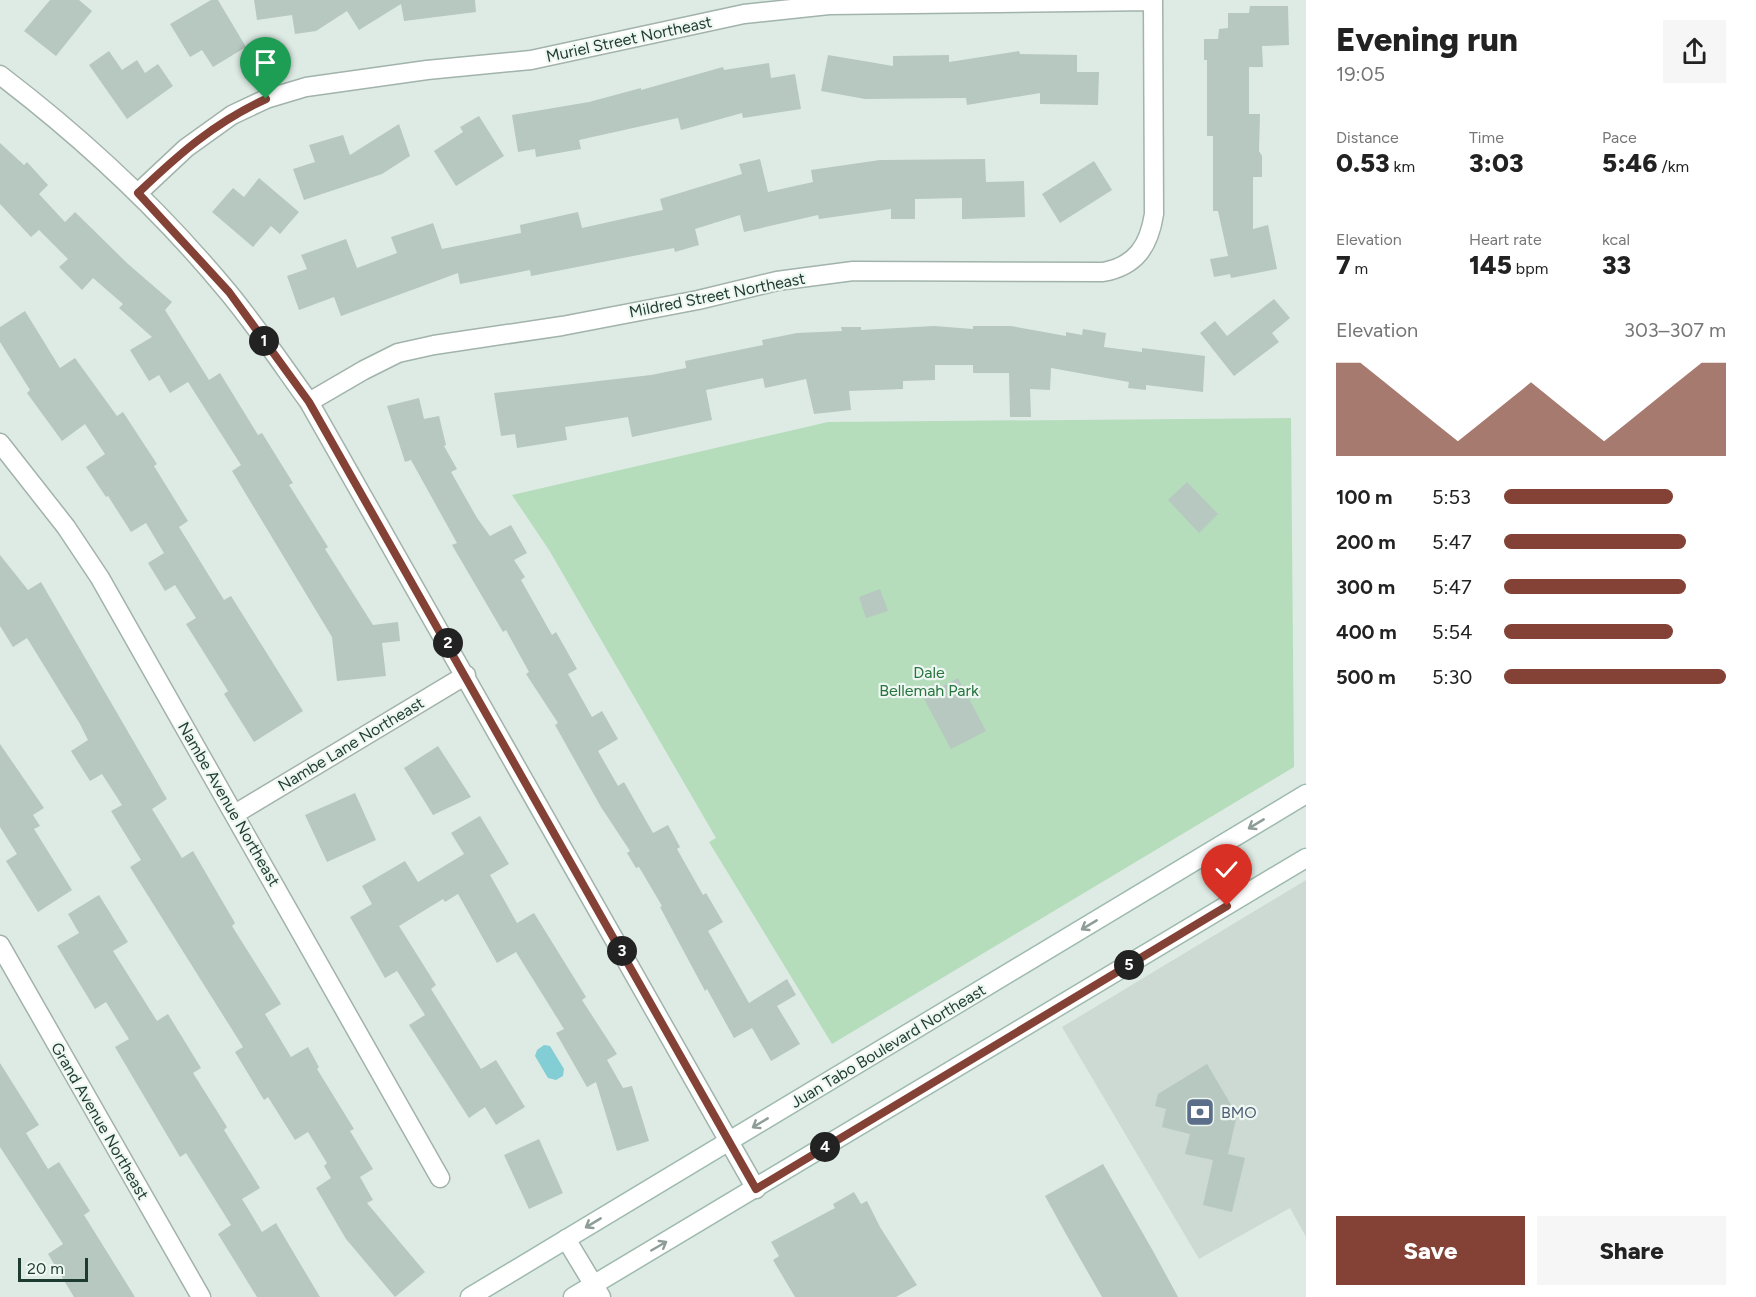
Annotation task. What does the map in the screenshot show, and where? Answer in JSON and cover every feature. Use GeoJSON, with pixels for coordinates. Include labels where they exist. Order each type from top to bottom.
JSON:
{"type":"FeatureCollection","features":[{"type":"Feature","properties":{"kind":"street","name":"Muriel Street Northeast"},"geometry":{"type":"LineString","coordinates":[[138,193],[186,148],[232,115],[266,99],[306,87],[427,70],[531,60],[744,14],[829,5],[1153,1]]}},
{"type":"Feature","properties":{"kind":"street","name":"Mildred Street Northeast"},"geometry":{"type":"LineString","coordinates":[[309,402],[398,353],[698,300],[777,281],[853,271],[1102,272],[1115,270],[1137,257],[1151,235],[1154,213],[1153,1]]}},
{"type":"Feature","properties":{"kind":"street"},"geometry":{"type":"LineString","coordinates":[[0,75],[46,111],[138,193],[229,292],[309,402],[756,1189]]}},
{"type":"Feature","properties":{"kind":"street","name":"Nambe Avenue Northeast"},"geometry":{"type":"LineString","coordinates":[[0,443],[66,527],[100,578],[440,1178]]}},
{"type":"Feature","properties":{"kind":"street","name":"Nambe Lane Northeast"},"geometry":{"type":"LineString","coordinates":[[235,814],[466,675]]}},
{"type":"Feature","properties":{"kind":"street","name":"Juan Tabo Boulevard Northeast"},"geometry":{"type":"LineString","coordinates":[[470,1297],[1306,794]]}},
{"type":"Feature","properties":{"kind":"street"},"geometry":{"type":"LineString","coordinates":[[573,1297],[597,1291],[756,1189],[1306,858]]}},
{"type":"Feature","properties":{"kind":"street","name":"Grand Avenue Northeast"},"geometry":{"type":"LineString","coordinates":[[0,945],[201,1297]]}},
{"type":"Feature","properties":{"kind":"street"},"geometry":{"type":"LineString","coordinates":[[566,1239],[597,1291]]}},
{"type":"Feature","properties":{"kind":"shaded area"},"geometry":{"type":"Polygon","coordinates":[[[1306,880],[1306,1237],[1290,1208],[1199,1259],[1062,1027],[1306,880]]]}},
{"type":"Feature","properties":{"kind":"green space","name":"Dale Bellemah Park"},"geometry":{"type":"Polygon","coordinates":[[[1291,418],[1294,767],[832,1044],[709,842],[716,838],[549,550],[512,495],[828,422],[1291,418]]]}},
{"type":"Feature","properties":{"kind":"water"},"geometry":{"type":"Polygon","coordinates":[[[544,1045],[550,1046],[564,1069],[563,1076],[556,1080],[548,1078],[535,1056],[537,1050],[544,1045]]]}},
{"type":"Feature","properties":{"kind":"building"},"geometry":{"type":"Polygon","coordinates":[[[50,0],[79,0],[92,11],[56,56],[24,31],[50,0]]]}},
{"type":"Feature","properties":{"kind":"building"},"geometry":{"type":"Polygon","coordinates":[[[211,0],[218,0],[246,47],[213,67],[202,50],[190,57],[170,24],[211,0]]]}},
{"type":"Feature","properties":{"kind":"building"},"geometry":{"type":"Polygon","coordinates":[[[254,0],[475,0],[476,12],[404,21],[401,4],[359,30],[347,11],[316,31],[295,34],[292,15],[257,20],[254,0]]]}},
{"type":"Feature","properties":{"kind":"building"},"geometry":{"type":"Polygon","coordinates":[[[1250,6],[1288,6],[1289,45],[1262,46],[1263,67],[1249,67],[1249,114],[1260,114],[1259,151],[1262,156],[1262,177],[1253,177],[1253,229],[1268,225],[1277,269],[1231,278],[1230,274],[1214,277],[1210,259],[1228,256],[1218,211],[1213,211],[1213,136],[1207,136],[1207,60],[1204,60],[1204,39],[1218,39],[1219,29],[1228,28],[1228,13],[1249,13],[1250,6]]]}},
{"type":"Feature","properties":{"kind":"building"},"geometry":{"type":"Polygon","coordinates":[[[109,51],[122,70],[137,60],[145,73],[158,64],[173,86],[127,119],[89,65],[109,51]]]}},
{"type":"Feature","properties":{"kind":"building"},"geometry":{"type":"Polygon","coordinates":[[[1019,51],[1020,54],[1077,55],[1077,72],[1099,72],[1098,105],[1040,104],[1040,93],[967,105],[966,98],[865,99],[821,91],[828,55],[893,66],[893,56],[949,55],[949,62],[1019,51]]]}},
{"type":"Feature","properties":{"kind":"building"},"geometry":{"type":"Polygon","coordinates":[[[769,63],[771,78],[795,74],[801,109],[743,118],[742,113],[681,130],[678,118],[579,140],[581,149],[536,157],[535,149],[518,152],[512,115],[589,102],[723,67],[724,70],[769,63]]]}},
{"type":"Feature","properties":{"kind":"building"},"geometry":{"type":"Polygon","coordinates":[[[479,116],[504,156],[456,186],[434,151],[463,132],[460,127],[479,116]]]}},
{"type":"Feature","properties":{"kind":"building"},"geometry":{"type":"Polygon","coordinates":[[[399,124],[410,156],[382,174],[304,200],[293,169],[315,162],[309,145],[343,135],[350,155],[399,124]]]}},
{"type":"Feature","properties":{"kind":"building"},"geometry":{"type":"Polygon","coordinates":[[[0,143],[24,165],[27,162],[48,185],[39,194],[65,222],[75,212],[128,264],[172,302],[165,310],[209,380],[220,373],[258,435],[262,433],[293,483],[289,485],[328,547],[325,549],[373,625],[398,622],[400,641],[382,643],[386,676],[337,681],[332,637],[232,471],[241,465],[188,382],[170,393],[159,375],[149,381],[130,350],[152,337],[119,308],[123,304],[93,278],[82,290],[59,267],[68,259],[39,230],[31,237],[0,204],[0,143]]]}},
{"type":"Feature","properties":{"kind":"building"},"geometry":{"type":"Polygon","coordinates":[[[760,159],[768,192],[813,182],[811,170],[880,160],[985,159],[986,182],[1024,181],[1025,217],[962,219],[962,198],[915,199],[915,219],[891,219],[891,209],[819,219],[818,215],[744,232],[740,215],[695,229],[699,245],[675,252],[674,248],[531,276],[530,270],[460,284],[458,273],[341,316],[334,297],[299,310],[287,276],[307,269],[301,255],[346,239],[357,268],[397,253],[391,237],[433,223],[442,249],[521,233],[520,225],[578,212],[582,228],[663,210],[660,199],[742,174],[739,164],[760,159]]]}},
{"type":"Feature","properties":{"kind":"building"},"geometry":{"type":"Polygon","coordinates":[[[1094,161],[1112,190],[1060,223],[1042,194],[1094,161]]]}},
{"type":"Feature","properties":{"kind":"building"},"geometry":{"type":"Polygon","coordinates":[[[259,178],[299,212],[280,234],[271,226],[253,247],[212,212],[233,188],[244,197],[259,178]]]}},
{"type":"Feature","properties":{"kind":"building"},"geometry":{"type":"Polygon","coordinates":[[[1274,299],[1290,318],[1272,333],[1279,342],[1234,376],[1200,333],[1215,321],[1227,336],[1274,299]]]}},
{"type":"Feature","properties":{"kind":"building"},"geometry":{"type":"Polygon","coordinates":[[[25,311],[60,368],[75,358],[117,416],[123,412],[157,464],[154,466],[188,521],[179,527],[224,600],[231,596],[303,711],[254,742],[224,694],[228,691],[186,624],[196,618],[175,585],[165,591],[148,563],[164,553],[146,523],[131,532],[86,467],[105,454],[85,424],[62,441],[27,393],[30,390],[0,342],[0,327],[25,311]]]}},
{"type":"Feature","properties":{"kind":"building"},"geometry":{"type":"Polygon","coordinates":[[[934,326],[973,329],[973,326],[1011,326],[1066,336],[1066,332],[1082,335],[1083,329],[1106,333],[1104,347],[1142,352],[1142,348],[1205,356],[1203,392],[1146,385],[1146,390],[1128,388],[1129,382],[1051,368],[1050,390],[1030,389],[1031,417],[1010,417],[1009,373],[973,373],[973,365],[935,365],[935,380],[903,381],[903,389],[849,391],[851,410],[814,414],[806,379],[765,388],[763,378],[706,390],[712,420],[632,437],[628,417],[565,427],[567,440],[517,448],[515,434],[501,436],[494,393],[651,375],[686,368],[685,361],[763,345],[762,340],[797,333],[842,331],[841,327],[861,327],[861,330],[934,326]]]}},
{"type":"Feature","properties":{"kind":"building"},"geometry":{"type":"Polygon","coordinates":[[[419,398],[424,419],[439,416],[446,445],[444,446],[457,469],[451,472],[477,518],[490,536],[511,525],[527,553],[514,560],[525,577],[521,580],[552,635],[556,632],[577,669],[568,674],[592,717],[602,711],[618,739],[598,751],[618,786],[624,782],[653,833],[668,825],[680,847],[677,849],[703,895],[706,893],[723,922],[708,931],[749,1003],[787,979],[796,995],[777,1006],[800,1044],[771,1061],[752,1028],[734,1038],[707,989],[705,991],[660,907],[662,906],[639,867],[636,868],[627,853],[630,851],[601,807],[555,725],[558,723],[526,674],[529,672],[506,630],[503,632],[452,545],[457,543],[411,460],[405,462],[387,406],[419,398]]]}},
{"type":"Feature","properties":{"kind":"building"},"geometry":{"type":"Polygon","coordinates":[[[1187,482],[1218,514],[1199,533],[1168,500],[1187,482]]]}},
{"type":"Feature","properties":{"kind":"building"},"geometry":{"type":"Polygon","coordinates":[[[0,555],[28,590],[41,582],[167,799],[152,809],[182,858],[193,851],[235,923],[232,926],[281,1004],[265,1014],[291,1057],[308,1047],[319,1067],[317,1069],[354,1129],[350,1131],[373,1169],[360,1177],[373,1200],[367,1203],[425,1272],[395,1297],[346,1239],[316,1188],[331,1178],[324,1166],[327,1163],[308,1132],[295,1140],[268,1097],[264,1100],[235,1052],[243,1047],[130,867],[141,860],[111,811],[122,805],[102,774],[90,781],[71,751],[88,740],[80,724],[27,638],[13,647],[0,626],[0,555]]]}},
{"type":"Feature","properties":{"kind":"building"},"geometry":{"type":"Polygon","coordinates":[[[880,589],[888,611],[866,618],[859,597],[880,589]]]}},
{"type":"Feature","properties":{"kind":"building"},"geometry":{"type":"Polygon","coordinates":[[[958,678],[986,731],[951,749],[923,697],[958,678]]]}},
{"type":"Feature","properties":{"kind":"building"},"geometry":{"type":"Polygon","coordinates":[[[0,744],[44,808],[33,815],[40,826],[34,829],[72,890],[38,912],[6,861],[17,854],[0,827],[0,744]]]}},
{"type":"Feature","properties":{"kind":"building"},"geometry":{"type":"Polygon","coordinates":[[[438,746],[471,797],[433,815],[404,768],[438,746]]]}},
{"type":"Feature","properties":{"kind":"building"},"geometry":{"type":"Polygon","coordinates":[[[355,793],[376,840],[327,862],[305,815],[355,793]]]}},
{"type":"Feature","properties":{"kind":"building"},"geometry":{"type":"Polygon","coordinates":[[[480,816],[509,864],[490,875],[517,923],[534,913],[586,997],[582,1000],[617,1054],[607,1060],[623,1088],[632,1086],[649,1141],[617,1151],[596,1082],[587,1087],[556,1033],[564,1029],[516,952],[497,963],[458,894],[445,902],[443,899],[399,926],[436,985],[431,989],[481,1069],[496,1060],[525,1107],[496,1125],[485,1107],[469,1118],[409,1025],[425,1015],[397,971],[385,978],[350,917],[372,904],[362,886],[405,861],[418,882],[464,854],[451,833],[480,816]]]}},
{"type":"Feature","properties":{"kind":"building"},"geometry":{"type":"Polygon","coordinates":[[[99,895],[128,942],[113,951],[157,1021],[168,1014],[201,1068],[193,1073],[227,1127],[224,1130],[260,1188],[242,1199],[262,1232],[276,1223],[320,1297],[257,1297],[218,1234],[231,1225],[186,1153],[180,1157],[115,1047],[129,1039],[106,1002],[95,1009],[57,946],[79,933],[68,914],[99,895]]]}},
{"type":"Feature","properties":{"kind":"building"},"geometry":{"type":"Polygon","coordinates":[[[0,1063],[39,1125],[26,1133],[48,1169],[59,1162],[90,1211],[84,1215],[135,1297],[74,1297],[48,1254],[63,1244],[0,1147],[0,1063]]]}},
{"type":"Feature","properties":{"kind":"building","name":"BMO"},"geometry":{"type":"Polygon","coordinates":[[[1207,1064],[1237,1115],[1228,1154],[1245,1158],[1232,1212],[1203,1205],[1213,1160],[1185,1154],[1190,1134],[1162,1127],[1166,1109],[1155,1106],[1158,1094],[1207,1064]]]}},
{"type":"Feature","properties":{"kind":"building"},"geometry":{"type":"Polygon","coordinates":[[[539,1139],[563,1193],[529,1209],[504,1155],[539,1139]]]}},
{"type":"Feature","properties":{"kind":"building"},"geometry":{"type":"Polygon","coordinates":[[[1103,1164],[1178,1297],[1102,1297],[1066,1234],[1045,1196],[1103,1164]]]}},
{"type":"Feature","properties":{"kind":"building"},"geometry":{"type":"Polygon","coordinates":[[[854,1192],[861,1204],[867,1201],[880,1227],[917,1285],[896,1297],[795,1297],[773,1260],[779,1256],[771,1242],[835,1208],[833,1204],[854,1192]]]}},
{"type":"Feature","properties":{"kind":"place","name":"BMO"},"geometry":{"type":"Point","coordinates":[1200,1112]}},
{"type":"Feature","properties":{"kind":"route"},"geometry":{"type":"LineString","coordinates":[[266,99],[232,115],[186,148],[138,193],[229,292],[309,402],[756,1189],[1227,906]]}}]}
